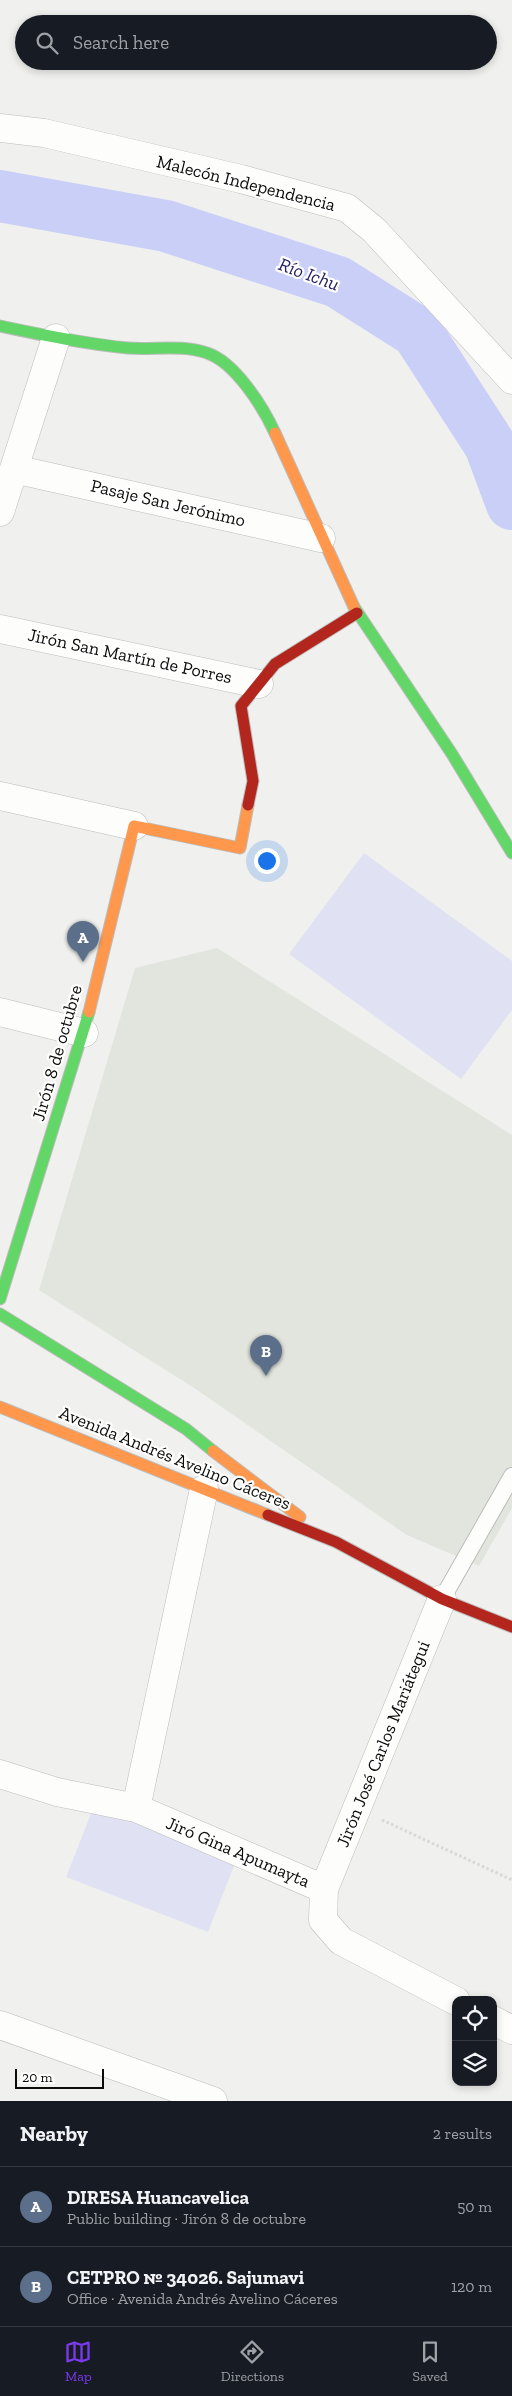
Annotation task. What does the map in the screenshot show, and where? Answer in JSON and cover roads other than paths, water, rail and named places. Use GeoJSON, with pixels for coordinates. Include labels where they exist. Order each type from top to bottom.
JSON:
{"type":"FeatureCollection","features":[{"type":"Feature","properties":{"kind":"main road"},"geometry":{"type":"LineString","coordinates":[[0,326],[56,338],[129,348],[177,348],[208,353],[232,368],[269,420],[357,613],[452,754],[512,853]]}},
{"type":"Feature","properties":{"kind":"main road"},"geometry":{"type":"LineString","coordinates":[[134,826],[240,848],[253,781],[241,706],[275,664],[357,613]]}},
{"type":"Feature","properties":{"kind":"main road","name":"Jirón 8 de octubre"},"geometry":{"type":"LineString","coordinates":[[0,1299],[84,1033],[134,826]]}},
{"type":"Feature","properties":{"kind":"main road","name":"Avenida Andrés Avelino Cáceres"},"geometry":{"type":"LineString","coordinates":[[0,1314],[186,1429],[250,1481],[336,1542]]}},
{"type":"Feature","properties":{"kind":"main road","name":"Avenida Andrés Avelino Cáceres"},"geometry":{"type":"LineString","coordinates":[[0,1407],[336,1542],[442,1599],[512,1627]]}},
{"type":"Feature","properties":{"kind":"street","name":"Malecón Independencia"},"geometry":{"type":"LineString","coordinates":[[0,128],[53,135],[241,179],[347,208],[374,230],[512,380]]}},
{"type":"Feature","properties":{"kind":"street"},"geometry":{"type":"LineString","coordinates":[[0,512],[56,338]]}},
{"type":"Feature","properties":{"kind":"street","name":"Pasaje San Jerónimo"},"geometry":{"type":"LineString","coordinates":[[14,469],[322,538]]}},
{"type":"Feature","properties":{"kind":"street","name":"Jirón San Martín de Porres"},"geometry":{"type":"LineString","coordinates":[[0,628],[259,684]]}},
{"type":"Feature","properties":{"kind":"street"},"geometry":{"type":"LineString","coordinates":[[0,796],[134,826]]}},
{"type":"Feature","properties":{"kind":"street"},"geometry":{"type":"LineString","coordinates":[[0,1012],[84,1033]]}},
{"type":"Feature","properties":{"kind":"street"},"geometry":{"type":"LineString","coordinates":[[136,1808],[204,1489]]}},
{"type":"Feature","properties":{"kind":"street","name":"Jirón José Carlos Mariátegui"},"geometry":{"type":"LineString","coordinates":[[324,1889],[442,1599]]}},
{"type":"Feature","properties":{"kind":"street","name":"Jiró Gina Apumayta"},"geometry":{"type":"LineString","coordinates":[[0,1774],[57,1792],[136,1808],[324,1889],[323,1920],[341,1941],[452,1999]]}},
{"type":"Feature","properties":{"kind":"street"},"geometry":{"type":"LineString","coordinates":[[497,2022],[512,2030]]}},
{"type":"Feature","properties":{"kind":"street"},"geometry":{"type":"LineString","coordinates":[[0,2025],[213,2101]]}},
{"type":"Feature","properties":{"kind":"lane"},"geometry":{"type":"LineString","coordinates":[[442,1599],[512,1476]]}},
{"type":"Feature","properties":{"kind":"waterway","name":"Río Ichu"},"geometry":{"type":"LineString","coordinates":[[0,196],[166,226],[338,282],[417,332],[490,445],[512,504]]}},
{"type":"Feature","properties":{"kind":"place","name":"DIRESA Huancavelica"},"geometry":{"type":"Point","coordinates":[83,962]}},
{"type":"Feature","properties":{"kind":"place","name":"CETPRO № 34026. Sajumavi"},"geometry":{"type":"Point","coordinates":[266,1376]}}]}
